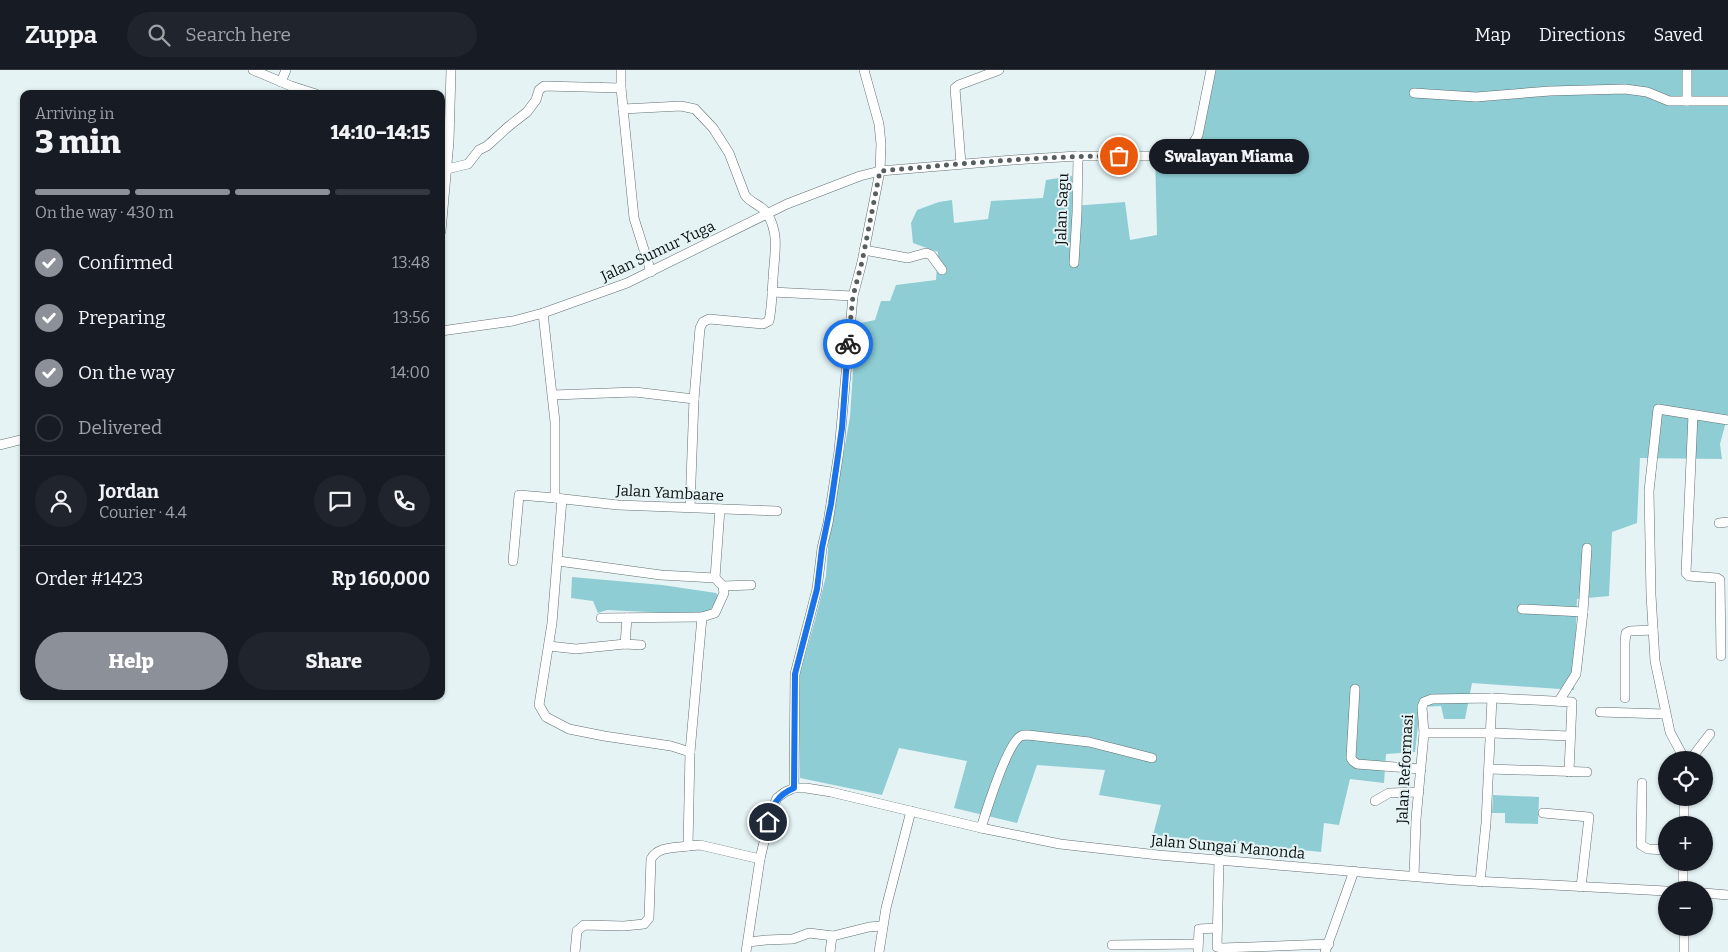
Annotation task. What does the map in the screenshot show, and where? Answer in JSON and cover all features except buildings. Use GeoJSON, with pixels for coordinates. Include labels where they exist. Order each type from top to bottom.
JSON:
{"type":"FeatureCollection","features":[{"type":"Feature","properties":{"kind":"street"},"geometry":{"type":"LineString","coordinates":[[253,70],[304,90]]}},
{"type":"Feature","properties":{"kind":"street"},"geometry":{"type":"LineString","coordinates":[[281,82],[286,70]]}},
{"type":"Feature","properties":{"kind":"street"},"geometry":{"type":"LineString","coordinates":[[445,190],[447,169],[446,113],[451,70]]}},
{"type":"Feature","properties":{"kind":"street"},"geometry":{"type":"LineString","coordinates":[[621,70],[621,88],[634,218],[651,272]]}},
{"type":"Feature","properties":{"kind":"street"},"geometry":{"type":"LineString","coordinates":[[746,952],[760,859],[771,812],[777,798],[784,792],[794,788],[795,674],[817,589],[822,548],[828,523],[839,451],[853,296],[880,171],[881,144],[879,124],[864,70]]}},
{"type":"Feature","properties":{"kind":"street"},"geometry":{"type":"LineString","coordinates":[[961,164],[956,88],[959,85],[999,70]]}},
{"type":"Feature","properties":{"kind":"street","name":"Jalan Sumur Yuga"},"geometry":{"type":"LineString","coordinates":[[445,330],[513,321],[542,313],[627,283],[787,204],[848,180],[880,171],[1078,156],[1162,156],[1186,151],[1198,135],[1211,70]]}},
{"type":"Feature","properties":{"kind":"street"},"geometry":{"type":"LineString","coordinates":[[1687,70],[1687,101]]}},
{"type":"Feature","properties":{"kind":"street"},"geometry":{"type":"LineString","coordinates":[[447,169],[468,164],[480,150],[527,112],[541,87],[621,88]]}},
{"type":"Feature","properties":{"kind":"street"},"geometry":{"type":"LineString","coordinates":[[1414,93],[1476,97],[1550,91],[1625,89],[1647,92],[1669,101],[1728,101]]}},
{"type":"Feature","properties":{"kind":"street"},"geometry":{"type":"LineString","coordinates":[[623,109],[682,106],[695,109],[713,128],[729,153],[745,195],[768,214],[776,241],[769,321],[765,324],[736,323],[709,319],[703,322],[700,328],[694,399],[690,507]]}},
{"type":"Feature","properties":{"kind":"street","name":"Jalan Sagu"},"geometry":{"type":"LineString","coordinates":[[1074,263],[1078,156]]}},
{"type":"Feature","properties":{"kind":"street"},"geometry":{"type":"LineString","coordinates":[[864,250],[908,258],[926,253],[931,255],[942,270]]}},
{"type":"Feature","properties":{"kind":"street"},"geometry":{"type":"LineString","coordinates":[[772,292],[853,296]]}},
{"type":"Feature","properties":{"kind":"street"},"geometry":{"type":"LineString","coordinates":[[542,313],[556,432],[558,560],[552,624],[539,705],[546,717],[569,729],[671,746],[690,752]]}},
{"type":"Feature","properties":{"kind":"street"},"geometry":{"type":"LineString","coordinates":[[553,395],[635,392],[694,399]]}},
{"type":"Feature","properties":{"kind":"street"},"geometry":{"type":"LineString","coordinates":[[1680,751],[1673,740],[1665,714],[1655,661],[1653,630],[1649,491],[1658,409],[1728,420]]}},
{"type":"Feature","properties":{"kind":"street"},"geometry":{"type":"LineString","coordinates":[[1693,415],[1686,573],[1690,576],[1718,578],[1720,580],[1721,656]]}},
{"type":"Feature","properties":{"kind":"street"},"geometry":{"type":"LineString","coordinates":[[0,445],[20,440]]}},
{"type":"Feature","properties":{"kind":"street","name":"Jalan Yambaare"},"geometry":{"type":"LineString","coordinates":[[513,561],[519,495],[618,505],[777,511]]}},
{"type":"Feature","properties":{"kind":"street"},"geometry":{"type":"LineString","coordinates":[[715,578],[720,509]]}},
{"type":"Feature","properties":{"kind":"street"},"geometry":{"type":"LineString","coordinates":[[1559,701],[1576,674],[1583,612],[1587,548]]}},
{"type":"Feature","properties":{"kind":"street"},"geometry":{"type":"LineString","coordinates":[[558,560],[662,576],[715,578],[723,586],[724,593],[715,612],[702,617],[601,618]]}},
{"type":"Feature","properties":{"kind":"street"},"geometry":{"type":"LineString","coordinates":[[723,586],[751,585]]}},
{"type":"Feature","properties":{"kind":"street"},"geometry":{"type":"LineString","coordinates":[[1522,609],[1583,612]]}},
{"type":"Feature","properties":{"kind":"street"},"geometry":{"type":"LineString","coordinates":[[688,846],[690,752],[702,617]]}},
{"type":"Feature","properties":{"kind":"street"},"geometry":{"type":"LineString","coordinates":[[625,644],[627,618]]}},
{"type":"Feature","properties":{"kind":"street"},"geometry":{"type":"LineString","coordinates":[[1625,698],[1626,633],[1630,631],[1653,630]]}},
{"type":"Feature","properties":{"kind":"street"},"geometry":{"type":"LineString","coordinates":[[549,646],[576,649],[625,644],[641,646]]}},
{"type":"Feature","properties":{"kind":"street"},"geometry":{"type":"LineString","coordinates":[[1355,689],[1351,758],[1353,762],[1357,764],[1420,769]]}},
{"type":"Feature","properties":{"kind":"street"},"geometry":{"type":"LineString","coordinates":[[1480,882],[1486,823],[1492,698],[1572,702],[1569,772]]}},
{"type":"Feature","properties":{"kind":"street","name":"Jalan Reformasi"},"geometry":{"type":"LineString","coordinates":[[1414,876],[1424,733],[1422,707],[1427,700],[1492,698]]}},
{"type":"Feature","properties":{"kind":"street"},"geometry":{"type":"LineString","coordinates":[[1600,712],[1665,714]]}},
{"type":"Feature","properties":{"kind":"street"},"geometry":{"type":"LineString","coordinates":[[1424,733],[1570,736]]}},
{"type":"Feature","properties":{"kind":"street"},"geometry":{"type":"LineString","coordinates":[[1697,751],[1710,734]]}},
{"type":"Feature","properties":{"kind":"street"},"geometry":{"type":"LineString","coordinates":[[981,828],[997,780],[1015,741],[1020,736],[1028,735],[1088,742],[1152,758]]}},
{"type":"Feature","properties":{"kind":"street"},"geometry":{"type":"LineString","coordinates":[[1489,769],[1587,772]]}},
{"type":"Feature","properties":{"kind":"street"},"geometry":{"type":"LineString","coordinates":[[1642,783],[1641,845],[1648,849],[1658,850]]}},
{"type":"Feature","properties":{"kind":"street","name":"Jalan Sungai Manonda"},"geometry":{"type":"LineString","coordinates":[[794,788],[831,792],[981,828],[1060,844],[1218,860],[1480,882],[1658,891]]}},
{"type":"Feature","properties":{"kind":"street"},"geometry":{"type":"LineString","coordinates":[[1375,801],[1388,793],[1419,792]]}},
{"type":"Feature","properties":{"kind":"street"},"geometry":{"type":"LineString","coordinates":[[879,952],[882,926],[911,811]]}},
{"type":"Feature","properties":{"kind":"street"},"geometry":{"type":"LineString","coordinates":[[1543,813],[1589,817],[1581,887]]}},
{"type":"Feature","properties":{"kind":"street"},"geometry":{"type":"LineString","coordinates":[[575,952],[577,931],[584,925],[624,926],[644,924],[649,918],[651,859],[654,853],[661,850],[700,845],[760,859]]}},
{"type":"Feature","properties":{"kind":"street"},"geometry":{"type":"LineString","coordinates":[[1218,860],[1217,946],[1220,948],[1327,948],[1354,871]]}},
{"type":"Feature","properties":{"kind":"street"},"geometry":{"type":"LineString","coordinates":[[1713,894],[1728,895]]}},
{"type":"Feature","properties":{"kind":"street"},"geometry":{"type":"LineString","coordinates":[[748,942],[793,939],[808,933],[832,936],[882,926]]}},
{"type":"Feature","properties":{"kind":"street"},"geometry":{"type":"LineString","coordinates":[[1112,945],[1198,948],[1199,930],[1217,928]]}},
{"type":"Feature","properties":{"kind":"street"},"geometry":{"type":"LineString","coordinates":[[830,952],[832,936]]}},
{"type":"Feature","properties":{"kind":"street"},"geometry":{"type":"LineString","coordinates":[[1684,936],[1684,952]]}},
{"type":"Feature","properties":{"kind":"shaded area"},"geometry":{"type":"Polygon","coordinates":[[[1214,70],[1728,70],[1728,414],[1720,444],[1722,459],[1640,458],[1637,523],[1612,532],[1609,596],[1577,599],[1574,690],[1472,683],[1465,719],[1444,719],[1441,706],[1420,707],[1415,752],[1386,754],[1384,783],[1350,779],[1339,825],[1324,823],[1321,852],[1153,835],[1161,805],[1099,795],[1105,770],[1037,765],[1017,823],[954,808],[967,761],[899,748],[882,795],[800,778],[799,677],[826,576],[829,536],[850,417],[856,324],[875,320],[881,301],[890,301],[896,285],[936,280],[938,252],[913,243],[911,223],[917,210],[939,202],[952,200],[954,223],[988,219],[991,201],[1043,198],[1046,180],[1072,176],[1073,206],[1125,202],[1130,240],[1157,235],[1155,153],[1182,146],[1205,123],[1214,70]]]}},
{"type":"Feature","properties":{"kind":"shaded area"},"geometry":{"type":"Polygon","coordinates":[[[572,577],[662,585],[716,593],[719,597],[709,612],[691,614],[607,610],[598,613],[593,601],[571,598],[572,577]]]}},
{"type":"Feature","properties":{"kind":"shaded area"},"geometry":{"type":"Polygon","coordinates":[[[1493,795],[1539,797],[1538,824],[1505,823],[1505,813],[1492,813],[1493,795]]]}},
{"type":"Feature","properties":{"kind":"way so far"},"geometry":{"type":"LineString","coordinates":[[848,344],[853,296],[862,262],[880,171],[1013,160],[1078,156],[1119,156]]}},
{"type":"Feature","properties":{"kind":"place","name":"Swalayan Miama"},"geometry":{"type":"Point","coordinates":[1119,156]}},
{"type":"Feature","properties":{"kind":"route"},"geometry":{"type":"LineString","coordinates":[[768,822],[777,798],[784,792],[794,788],[795,674],[817,589],[822,548],[828,523],[842,428],[848,344]]}}]}
